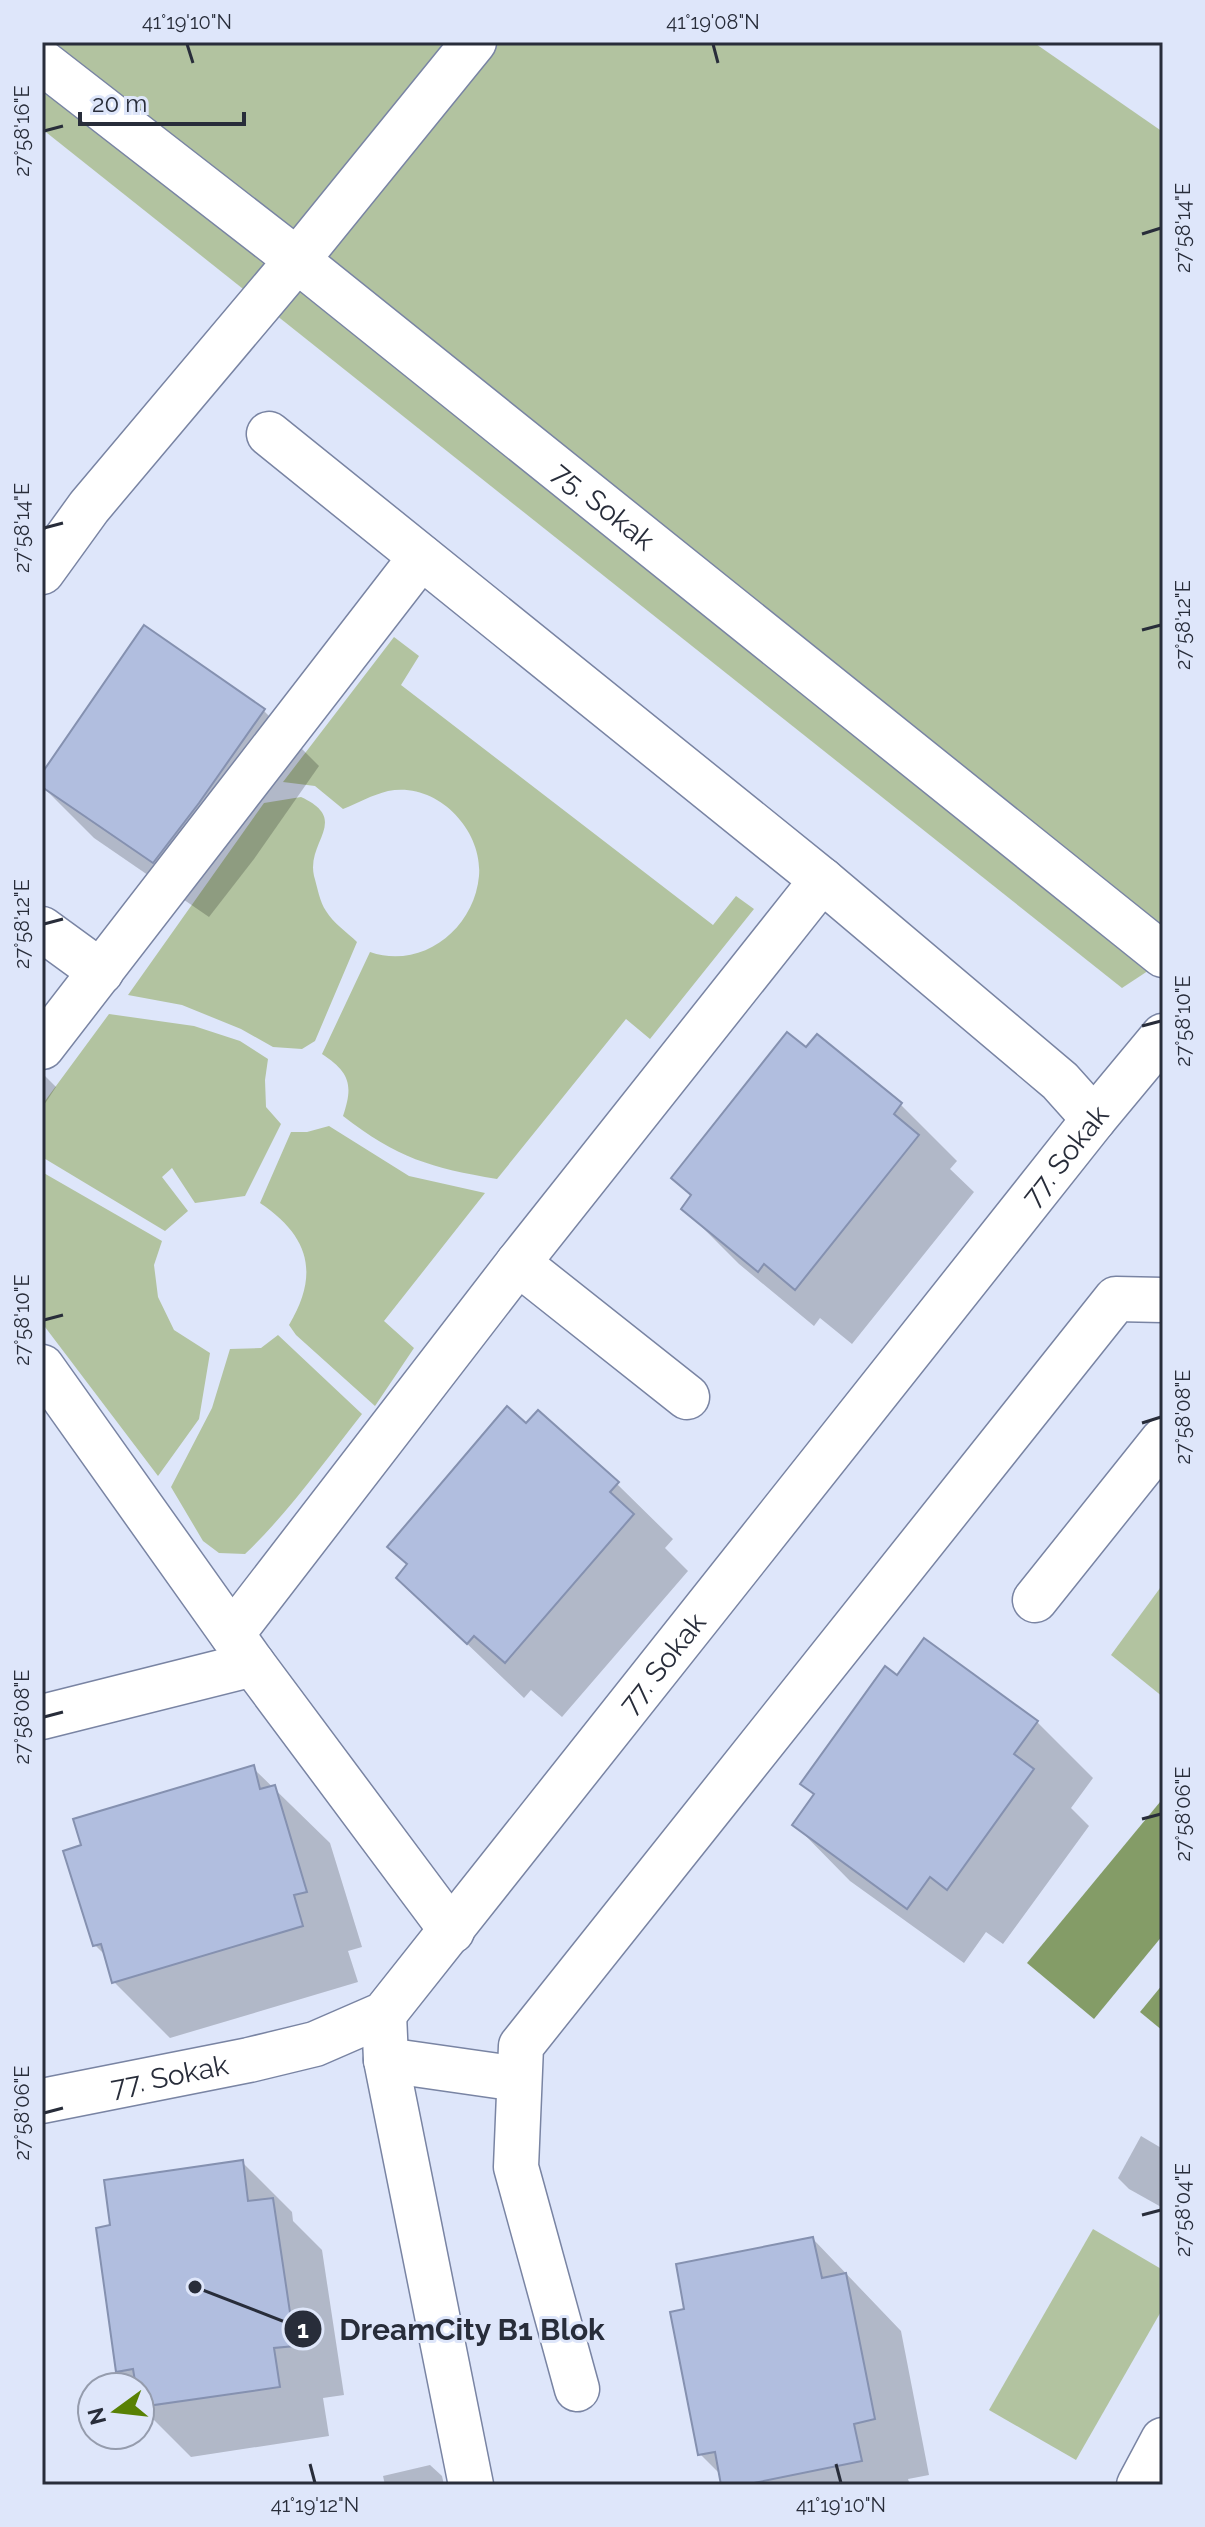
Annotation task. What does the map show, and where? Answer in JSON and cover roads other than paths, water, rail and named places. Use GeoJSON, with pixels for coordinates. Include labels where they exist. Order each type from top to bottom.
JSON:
{"type":"FeatureCollection","features":[{"type":"Feature","properties":{"kind":"street"},"geometry":{"type":"LineString","coordinates":[[42,572],[89,507],[297,260],[474,42]]}},
{"type":"Feature","properties":{"kind":"street","name":"75. Sokak"},"geometry":{"type":"LineString","coordinates":[[42,62],[297,260],[1163,955]]}},
{"type":"Feature","properties":{"kind":"street"},"geometry":{"type":"LineString","coordinates":[[269,434],[822,880],[1060,1081],[1094,1119]]}},
{"type":"Feature","properties":{"kind":"street"},"geometry":{"type":"LineString","coordinates":[[42,1047],[421,557]]}},
{"type":"Feature","properties":{"kind":"street"},"geometry":{"type":"LineString","coordinates":[[42,1717],[242,1649],[518,1263],[822,880]]}},
{"type":"Feature","properties":{"kind":"street"},"geometry":{"type":"LineString","coordinates":[[42,929],[101,972]]}},
{"type":"Feature","properties":{"kind":"street","name":"77. Sokak"},"geometry":{"type":"LineString","coordinates":[[42,2101],[315,2044],[384,2014],[1163,1036]]}},
{"type":"Feature","properties":{"kind":"street"},"geometry":{"type":"LineString","coordinates":[[518,1263],[687,1397]]}},
{"type":"Feature","properties":{"kind":"street"},"geometry":{"type":"LineString","coordinates":[[577,2389],[516,2167],[521,2046],[1116,1299],[1163,1300]]}},
{"type":"Feature","properties":{"kind":"street"},"geometry":{"type":"LineString","coordinates":[[42,1367],[242,1649],[452,1931]]}},
{"type":"Feature","properties":{"kind":"street"},"geometry":{"type":"LineString","coordinates":[[1035,1600],[1163,1440]]}},
{"type":"Feature","properties":{"kind":"street"},"geometry":{"type":"LineString","coordinates":[[384,2014],[386,2060],[471,2485]]}},
{"type":"Feature","properties":{"kind":"street"},"geometry":{"type":"LineString","coordinates":[[386,2060],[519,2079]]}},
{"type":"Feature","properties":{"kind":"street"},"geometry":{"type":"LineString","coordinates":[[1139,2485],[1163,2440]]}},
{"type":"Feature","properties":{"kind":"place","name":"DreamCity B1 Blok"},"geometry":{"type":"Point","coordinates":[195,2287]}}]}
